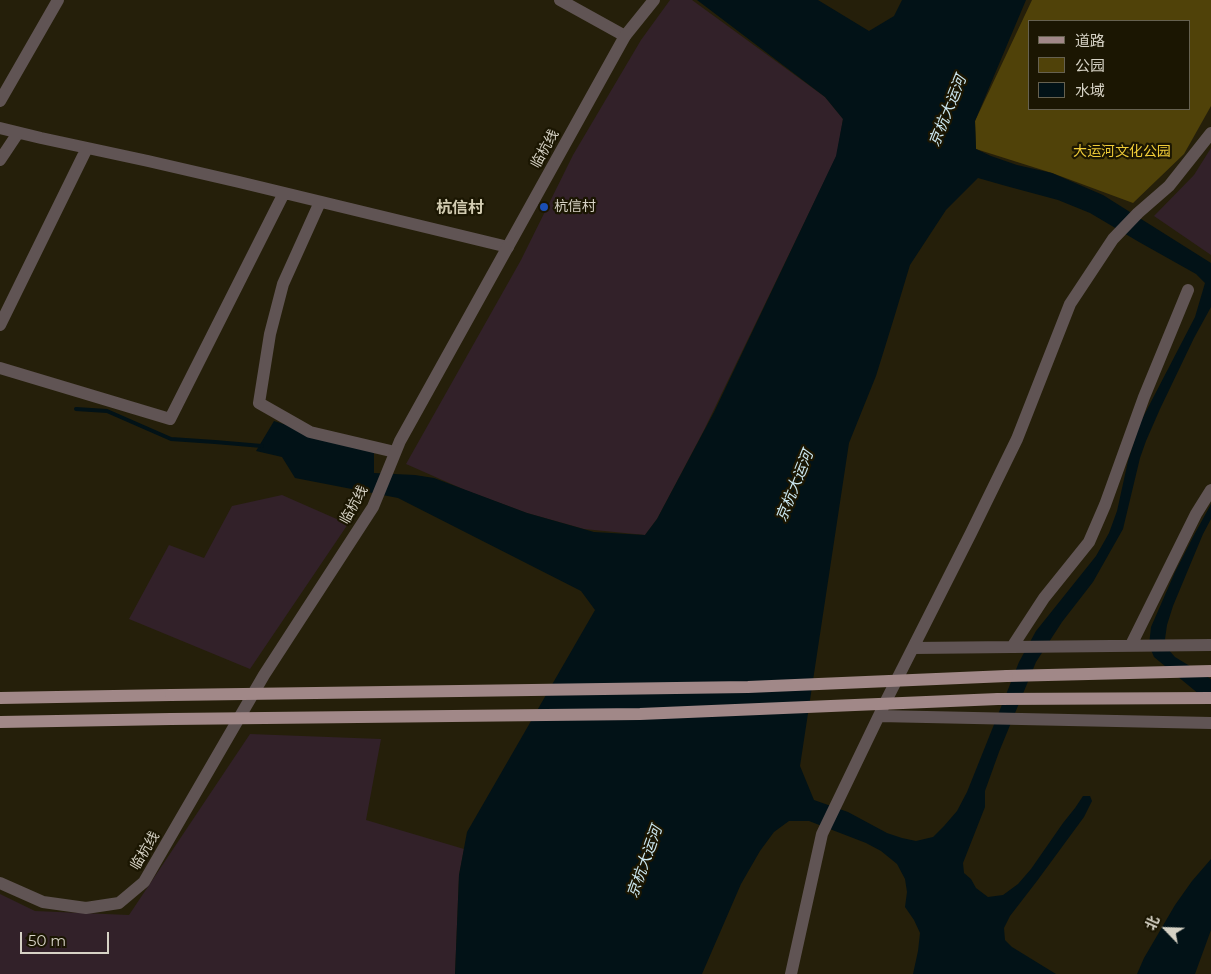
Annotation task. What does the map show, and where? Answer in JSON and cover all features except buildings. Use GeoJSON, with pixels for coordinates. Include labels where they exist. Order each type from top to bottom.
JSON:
{"type":"FeatureCollection","features":[{"type":"Feature","properties":{"kind":"main road"},"geometry":{"type":"LineString","coordinates":[[0,698],[748,687],[1007,676],[1211,671]]}},
{"type":"Feature","properties":{"kind":"main road"},"geometry":{"type":"LineString","coordinates":[[0,722],[640,714],[998,699],[1211,698]]}},
{"type":"Feature","properties":{"kind":"street"},"geometry":{"type":"LineString","coordinates":[[0,100],[58,0]]}},
{"type":"Feature","properties":{"kind":"street"},"geometry":{"type":"LineString","coordinates":[[560,0],[625,36]]}},
{"type":"Feature","properties":{"kind":"street","name":"临杭线"},"geometry":{"type":"LineString","coordinates":[[0,883],[43,902],[86,908],[119,903],[144,882],[264,675],[373,507],[400,441],[625,36],[654,0]]}},
{"type":"Feature","properties":{"kind":"street"},"geometry":{"type":"LineString","coordinates":[[0,128],[148,161],[508,247]]}},
{"type":"Feature","properties":{"kind":"street"},"geometry":{"type":"LineString","coordinates":[[0,160],[18,133]]}},
{"type":"Feature","properties":{"kind":"street"},"geometry":{"type":"LineString","coordinates":[[791,974],[822,834],[835,804],[1017,439],[1070,304],[1113,239],[1138,213],[1169,186],[1211,133]]}},
{"type":"Feature","properties":{"kind":"street"},"geometry":{"type":"LineString","coordinates":[[0,325],[87,148]]}},
{"type":"Feature","properties":{"kind":"street"},"geometry":{"type":"LineString","coordinates":[[0,368],[170,419],[284,193]]}},
{"type":"Feature","properties":{"kind":"street"},"geometry":{"type":"LineString","coordinates":[[320,202],[283,284],[270,334],[259,403],[310,432],[396,452]]}},
{"type":"Feature","properties":{"kind":"street"},"geometry":{"type":"LineString","coordinates":[[1012,646],[1044,598],[1089,542],[1106,506],[1144,396],[1188,290]]}},
{"type":"Feature","properties":{"kind":"street"},"geometry":{"type":"LineString","coordinates":[[1131,645],[1196,514],[1211,490]]}},
{"type":"Feature","properties":{"kind":"street"},"geometry":{"type":"LineString","coordinates":[[913,648],[1211,644]]}},
{"type":"Feature","properties":{"kind":"street"},"geometry":{"type":"LineString","coordinates":[[879,716],[1211,723]]}},
{"type":"Feature","properties":{"kind":"shaded area"},"geometry":{"type":"Polygon","coordinates":[[[670,0],[692,0],[825,97],[843,119],[837,155],[704,430],[657,519],[645,535],[584,529],[527,513],[465,490],[406,464],[521,260],[573,155],[641,40],[670,0]]]}},
{"type":"Feature","properties":{"kind":"shaded area"},"geometry":{"type":"Polygon","coordinates":[[[1211,148],[1211,255],[1154,216],[1194,175],[1211,148]]]}},
{"type":"Feature","properties":{"kind":"shaded area"},"geometry":{"type":"Polygon","coordinates":[[[282,495],[348,524],[250,669],[129,619],[169,545],[204,558],[232,506],[282,495]]]}},
{"type":"Feature","properties":{"kind":"shaded area"},"geometry":{"type":"Polygon","coordinates":[[[250,734],[381,739],[366,820],[464,849],[459,875],[455,974],[0,974],[0,894],[35,911],[129,915],[250,734]]]}},
{"type":"Feature","properties":{"kind":"green space","name":"大运河文化公园"},"geometry":{"type":"Polygon","coordinates":[[[1032,0],[1211,0],[1211,106],[1184,154],[1133,203],[1052,173],[976,149],[975,121],[1032,0]]]}},
{"type":"Feature","properties":{"kind":"water","name":"京杭大运河"},"geometry":{"type":"Polygon","coordinates":[[[697,0],[818,0],[869,31],[894,16],[902,0],[1026,0],[975,121],[976,149],[1017,165],[1052,173],[1103,195],[1211,263],[1211,307],[1194,338],[1146,441],[1140,458],[1123,529],[1093,582],[1062,622],[1036,662],[999,752],[985,791],[985,807],[963,863],[964,873],[971,879],[976,888],[988,897],[1003,895],[1018,884],[1031,869],[1083,796],[1090,796],[1092,801],[1084,817],[1010,916],[1004,928],[1005,940],[1012,947],[1056,974],[913,974],[920,933],[905,907],[907,892],[905,879],[897,864],[881,851],[866,843],[809,821],[789,821],[774,832],[760,851],[741,884],[702,974],[455,974],[459,875],[467,832],[595,610],[581,591],[398,498],[295,478],[282,457],[256,451],[274,421],[374,452],[374,473],[434,478],[527,513],[594,532],[645,535],[657,519],[714,412],[836,156],[843,119],[825,97],[697,0]],[[978,178],[946,210],[910,265],[876,376],[849,443],[800,766],[814,800],[848,812],[887,833],[916,841],[933,837],[957,811],[967,792],[1019,662],[1036,631],[1096,556],[1109,533],[1117,511],[1128,461],[1140,423],[1195,317],[1205,283],[1196,274],[1090,213],[1058,200],[978,178]]]}},
{"type":"Feature","properties":{"kind":"water"},"geometry":{"type":"Polygon","coordinates":[[[1211,504],[1211,519],[1173,606],[1165,639],[1167,648],[1175,657],[1211,679],[1211,704],[1154,657],[1149,645],[1151,627],[1175,572],[1211,504]]]}},
{"type":"Feature","properties":{"kind":"water"},"geometry":{"type":"Polygon","coordinates":[[[1211,859],[1211,930],[1195,974],[1137,974],[1144,958],[1175,905],[1211,859]]]}},
{"type":"Feature","properties":{"kind":"waterway"},"geometry":{"type":"LineString","coordinates":[[76,409],[107,411],[171,439],[262,446]]}},
{"type":"Feature","properties":{"kind":"place","name":"杭信村"},"geometry":{"type":"Point","coordinates":[544,207]}},
{"type":"Feature","properties":{"kind":"district","name":"杭信村"},"geometry":{"type":"Point","coordinates":[460,208]}}]}
